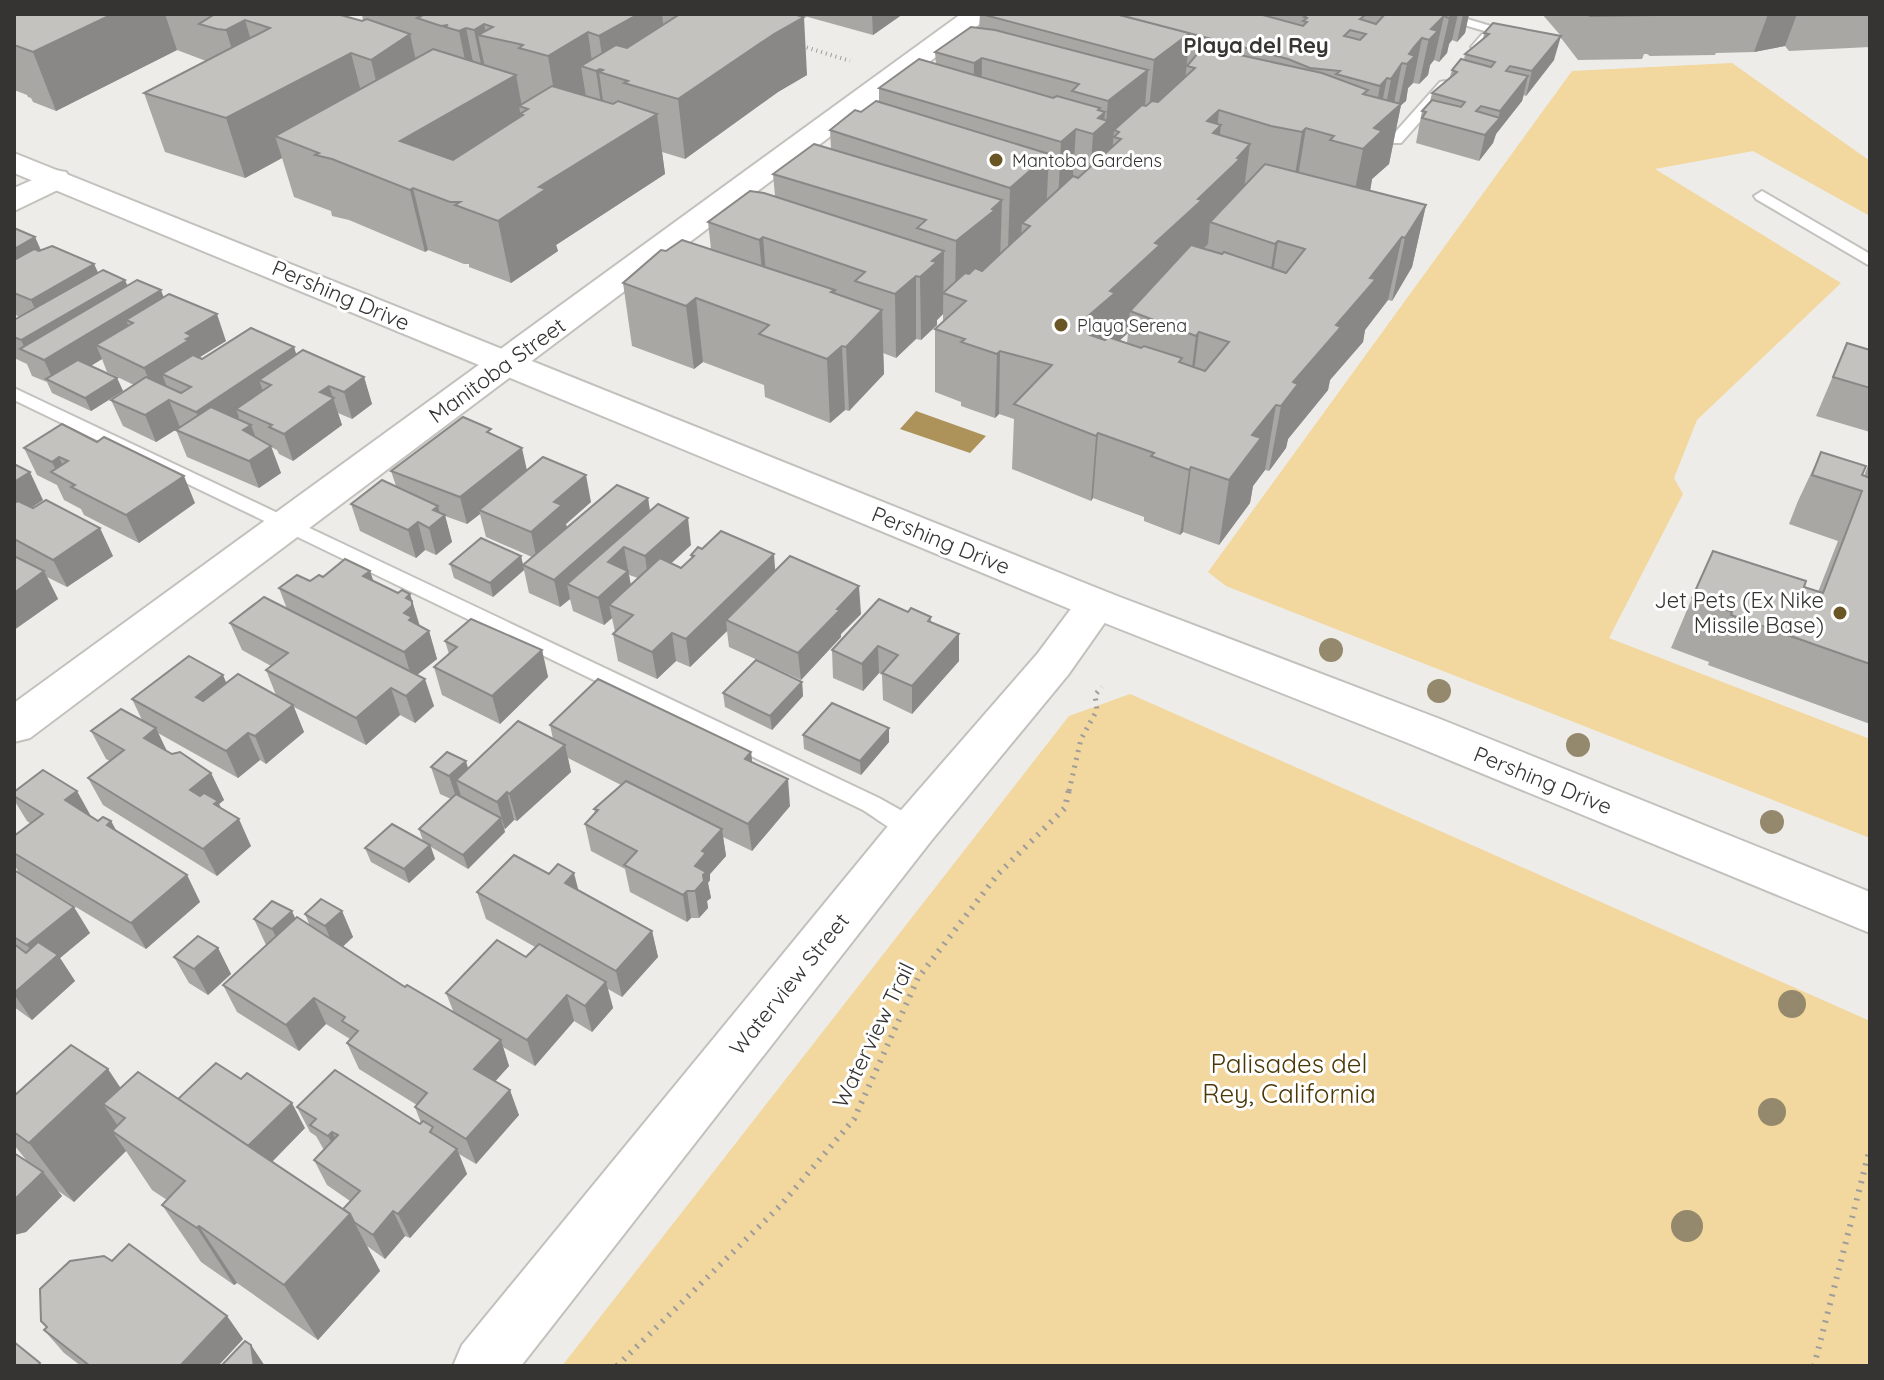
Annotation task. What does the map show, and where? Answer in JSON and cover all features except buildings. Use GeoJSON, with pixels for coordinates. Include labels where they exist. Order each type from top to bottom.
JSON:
{"type":"FeatureCollection","features":[{"type":"Feature","properties":{"kind":"street","name":"Manitoba Street"},"geometry":{"type":"LineString","coordinates":[[14,726],[979,14]]}},
{"type":"Feature","properties":{"kind":"street","name":"Pershing Drive"},"geometry":{"type":"LineString","coordinates":[[14,162],[1097,604],[1424,731],[1870,913]]}},
{"type":"Feature","properties":{"kind":"street"},"geometry":{"type":"LineString","coordinates":[[14,201],[55,179]]}},
{"type":"Feature","properties":{"kind":"street","name":"Waterview Street"},"geometry":{"type":"LineString","coordinates":[[483,1366],[914,828],[1053,664],[1097,604]]}},
{"type":"Feature","properties":{"kind":"lane"},"geometry":{"type":"LineString","coordinates":[[1396,140],[1494,29],[1433,14]]}},
{"type":"Feature","properties":{"kind":"lane"},"geometry":{"type":"LineString","coordinates":[[1762,196],[1870,261]]}},
{"type":"Feature","properties":{"kind":"lane"},"geometry":{"type":"LineString","coordinates":[[14,393],[871,804],[914,828]]}},
{"type":"Feature","properties":{"kind":"path"},"geometry":{"type":"LineString","coordinates":[[799,45],[897,74]]}},
{"type":"Feature","properties":{"kind":"path","name":"Waterview Trail"},"geometry":{"type":"LineString","coordinates":[[617,1366],[781,1205],[854,1119],[918,978],[998,874],[1065,808],[1081,739],[1097,710],[1095,695],[1102,687]]}},
{"type":"Feature","properties":{"kind":"path"},"geometry":{"type":"LineString","coordinates":[[1814,1366],[1870,1148]]}},
{"type":"Feature","properties":{"kind":"green space"},"geometry":{"type":"Polygon","coordinates":[[[1732,63],[1870,161],[1870,216],[1753,151],[1655,169],[1841,283],[1697,420],[1674,478],[1683,494],[1609,638],[1870,739],[1870,838],[1226,586],[1208,572],[1572,71],[1732,63]]]}},
{"type":"Feature","properties":{"kind":"green space","name":"Palisades del Rey, California"},"geometry":{"type":"Polygon","coordinates":[[[1130,694],[1870,1021],[1870,1366],[562,1366],[1069,716],[1130,694]]]}},
{"type":"Feature","properties":{"kind":"shaded area"},"geometry":{"type":"Polygon","coordinates":[[[916,411],[986,436],[970,453],[900,429],[916,411]]]}},
{"type":"Feature","properties":{"kind":"place","name":"Mantoba Gardens"},"geometry":{"type":"Point","coordinates":[996,160]}},
{"type":"Feature","properties":{"kind":"place","name":"Playa Serena"},"geometry":{"type":"Point","coordinates":[1061,325]}},
{"type":"Feature","properties":{"kind":"place","name":"Jet Pets (Ex Nike Missile Base)"},"geometry":{"type":"Point","coordinates":[1840,613]}},
{"type":"Feature","properties":{"kind":"district","name":"Playa del Rey"},"geometry":{"type":"Point","coordinates":[1256,45]}}]}
